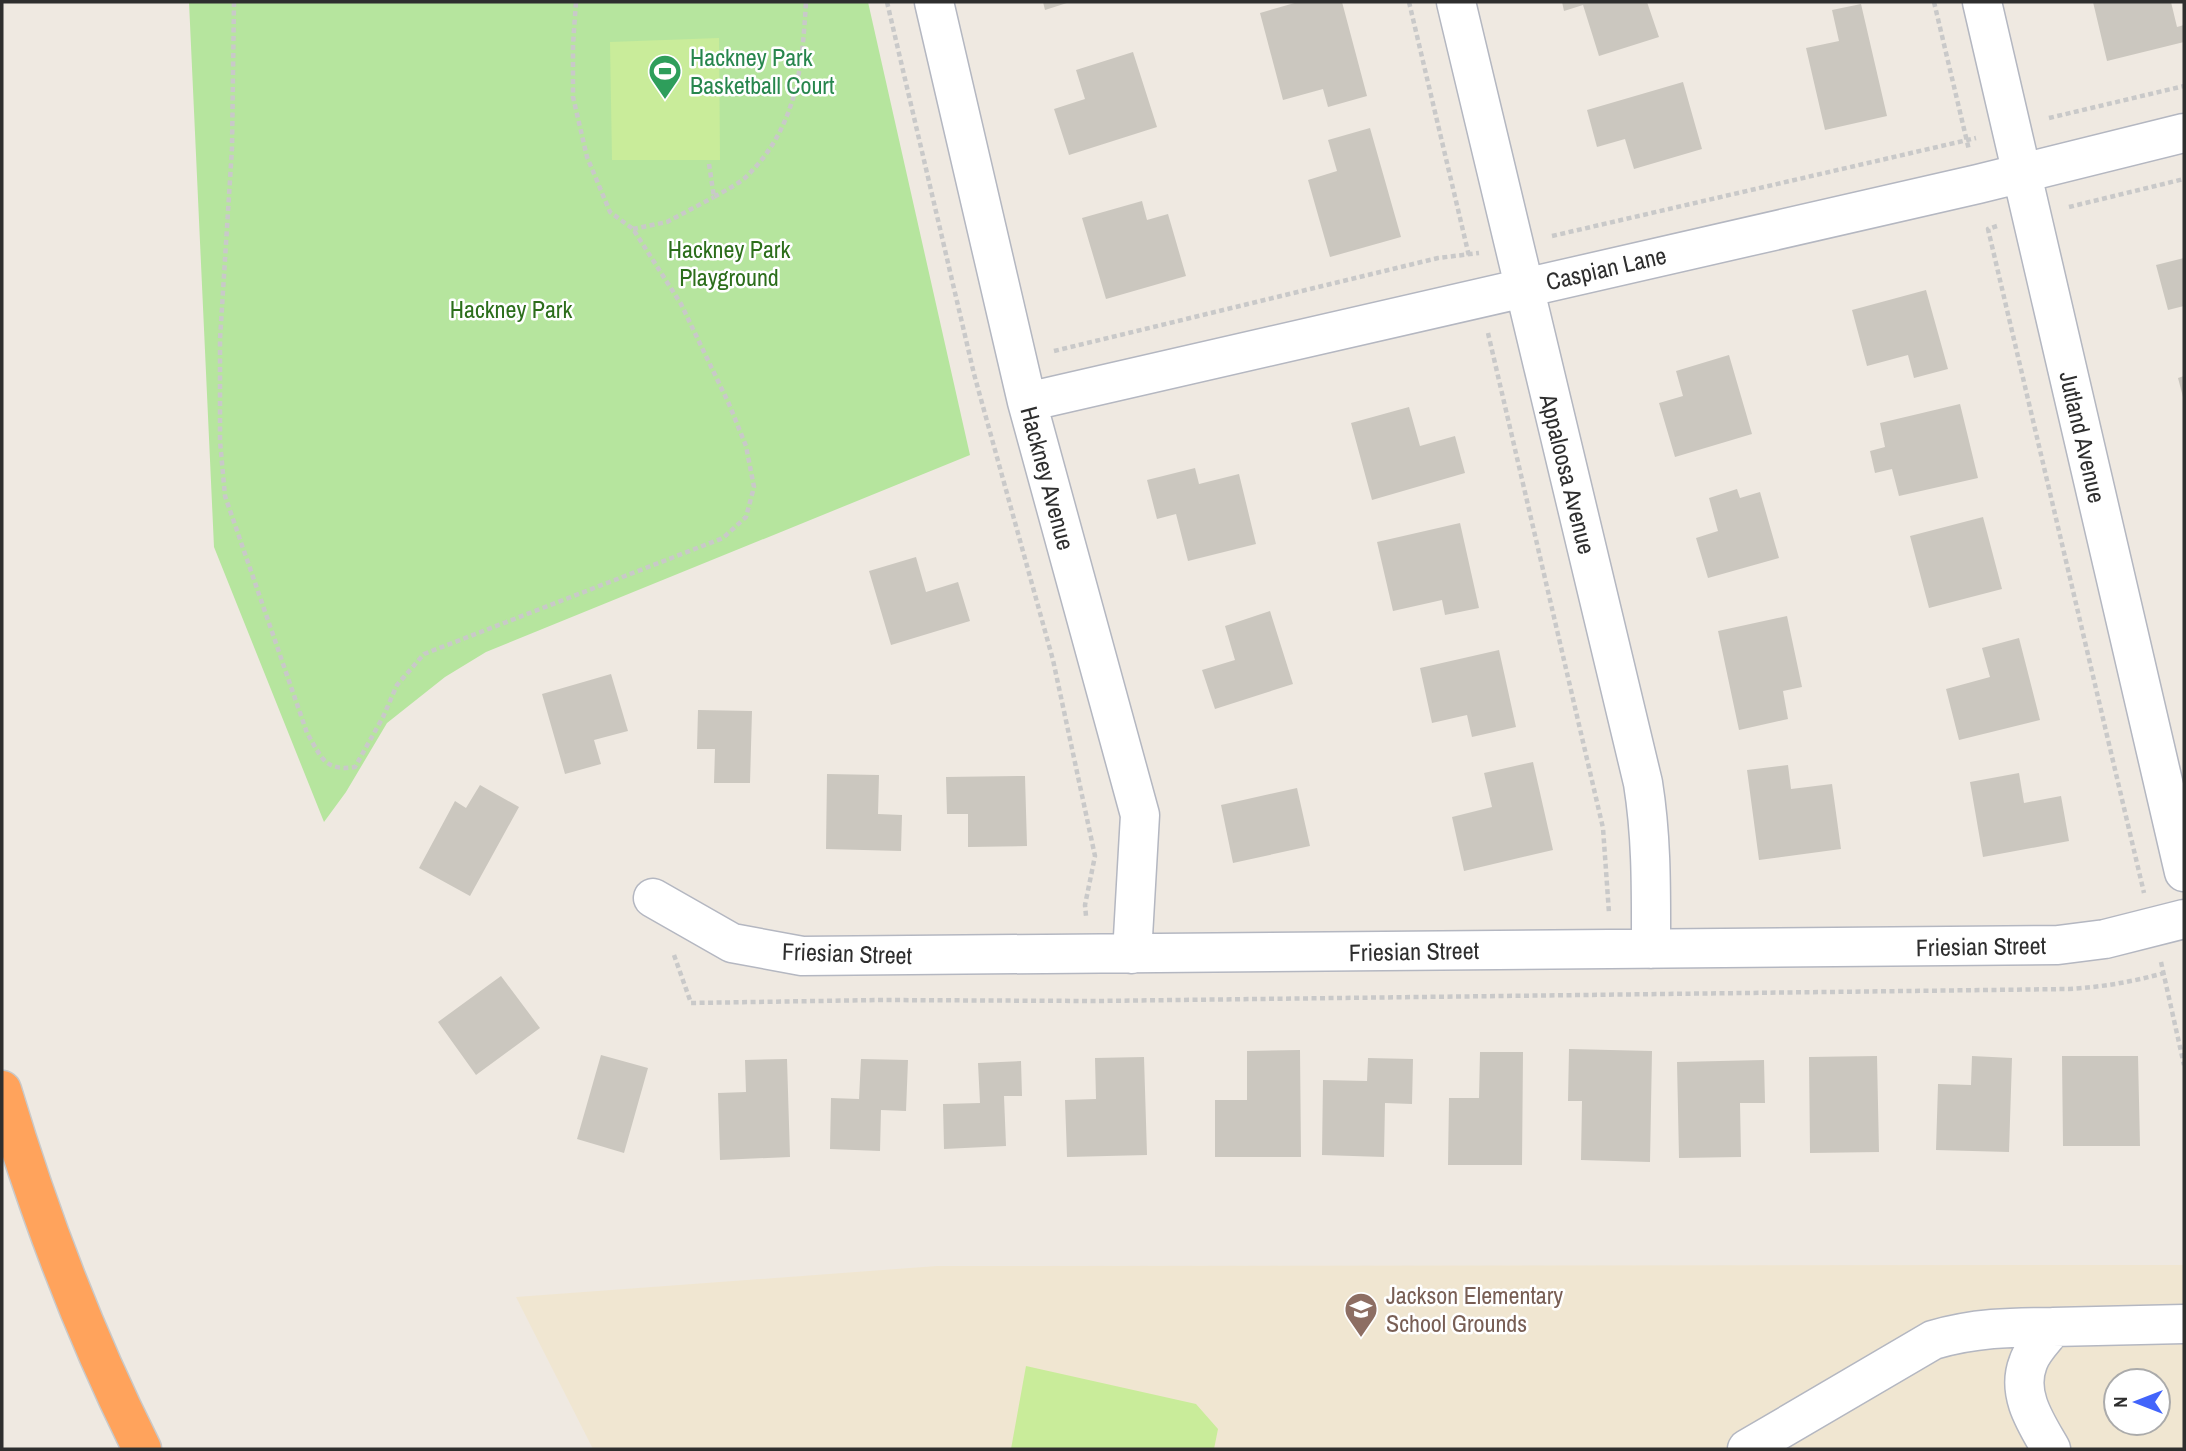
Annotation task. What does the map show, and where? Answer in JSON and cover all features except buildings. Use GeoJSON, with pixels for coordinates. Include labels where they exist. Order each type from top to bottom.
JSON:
{"type":"FeatureCollection","features":[{"type":"Feature","properties":{"kind":"highway"},"geometry":{"type":"LineString","coordinates":[[2,1090],[23,1163],[65,1281],[142,1449]]}},
{"type":"Feature","properties":{"kind":"street","name":"Hackney Avenue"},"geometry":{"type":"LineString","coordinates":[[934,2],[1027,402],[1140,815],[1132,954]]}},
{"type":"Feature","properties":{"kind":"street","name":"Appaloosa Avenue"},"geometry":{"type":"LineString","coordinates":[[1456,2],[1643,783],[1651,849],[1634,949]]}},
{"type":"Feature","properties":{"kind":"street","name":"Jutland Avenue"},"geometry":{"type":"LineString","coordinates":[[1982,2],[2184,872]]}},
{"type":"Feature","properties":{"kind":"street","name":"Caspian Lane"},"geometry":{"type":"LineString","coordinates":[[1027,402],[2022,174],[2184,133]]}},
{"type":"Feature","properties":{"kind":"street","name":"Friesian Street"},"geometry":{"type":"LineString","coordinates":[[653,898],[732,943],[802,956],[2058,945],[2105,939],[2184,919]]}},
{"type":"Feature","properties":{"kind":"street"},"geometry":{"type":"LineString","coordinates":[[1747,1449],[1933,1340],[1961,1331],[1994,1327],[2184,1324]]}},
{"type":"Feature","properties":{"kind":"street"},"geometry":{"type":"LineString","coordinates":[[2051,1449],[2025,1398],[2024,1378],[2028,1361],[2053,1327]]}},
{"type":"Feature","properties":{"kind":"path"},"geometry":{"type":"LineString","coordinates":[[234,2],[232,148],[220,339],[220,441],[225,496],[307,733],[326,764],[341,769],[355,767],[397,685],[424,654],[723,538],[746,517],[754,487],[746,446],[729,404],[681,304],[633,229],[610,212],[587,157],[573,97],[576,2]]}},
{"type":"Feature","properties":{"kind":"path"},"geometry":{"type":"LineString","coordinates":[[633,229],[667,222],[714,197],[744,178],[771,148],[794,99],[802,57],[806,2]]}},
{"type":"Feature","properties":{"kind":"path"},"geometry":{"type":"LineString","coordinates":[[887,2],[974,374],[1053,660],[1095,856],[1086,905],[1095,1001]]}},
{"type":"Feature","properties":{"kind":"path"},"geometry":{"type":"LineString","coordinates":[[1409,2],[1603,828],[1608,909],[1634,949],[1628,996]]}},
{"type":"Feature","properties":{"kind":"path"},"geometry":{"type":"LineString","coordinates":[[1934,2],[1988,229]]}},
{"type":"Feature","properties":{"kind":"path"},"geometry":{"type":"LineString","coordinates":[[974,374],[1018,360],[1438,258],[1469,256],[1567,234],[2184,86]]}},
{"type":"Feature","properties":{"kind":"path"},"geometry":{"type":"LineString","coordinates":[[709,164],[714,197]]}},
{"type":"Feature","properties":{"kind":"path"},"geometry":{"type":"LineString","coordinates":[[653,898],[691,1003],[1628,996],[2069,989],[2112,985],[2164,973]]}},
{"type":"Feature","properties":{"kind":"shaded area","name":"Jackson Elementary School Grounds"},"geometry":{"type":"Polygon","coordinates":[[[2184,1265],[2184,1449],[593,1449],[516,1297],[937,1266],[2184,1265]]]}},
{"type":"Feature","properties":{"kind":"green space","name":"Hackney Park"},"geometry":{"type":"Polygon","coordinates":[[[189,2],[868,2],[970,455],[486,652],[445,677],[387,723],[346,792],[324,822],[214,547],[189,2]]]}},
{"type":"Feature","properties":{"kind":"green space","name":"Hackney Park Basketball Court"},"geometry":{"type":"Polygon","coordinates":[[[719,38],[720,160],[612,160],[610,42],[719,38]]]}},
{"type":"Feature","properties":{"kind":"green space"},"geometry":{"type":"Polygon","coordinates":[[[1026,1366],[1196,1404],[1218,1429],[1214,1449],[1011,1449],[1026,1366]]]}},
{"type":"Feature","properties":{"kind":"place","name":"Hackney Park Basketball Court"},"geometry":{"type":"Point","coordinates":[665,101]}},
{"type":"Feature","properties":{"kind":"place","name":"Jackson Elementary School Grounds"},"geometry":{"type":"Point","coordinates":[1361,1339]}},
{"type":"Feature","properties":{"kind":"park label","name":"Hackney Park Playground"},"geometry":{"type":"Point","coordinates":[729,263]}}]}
